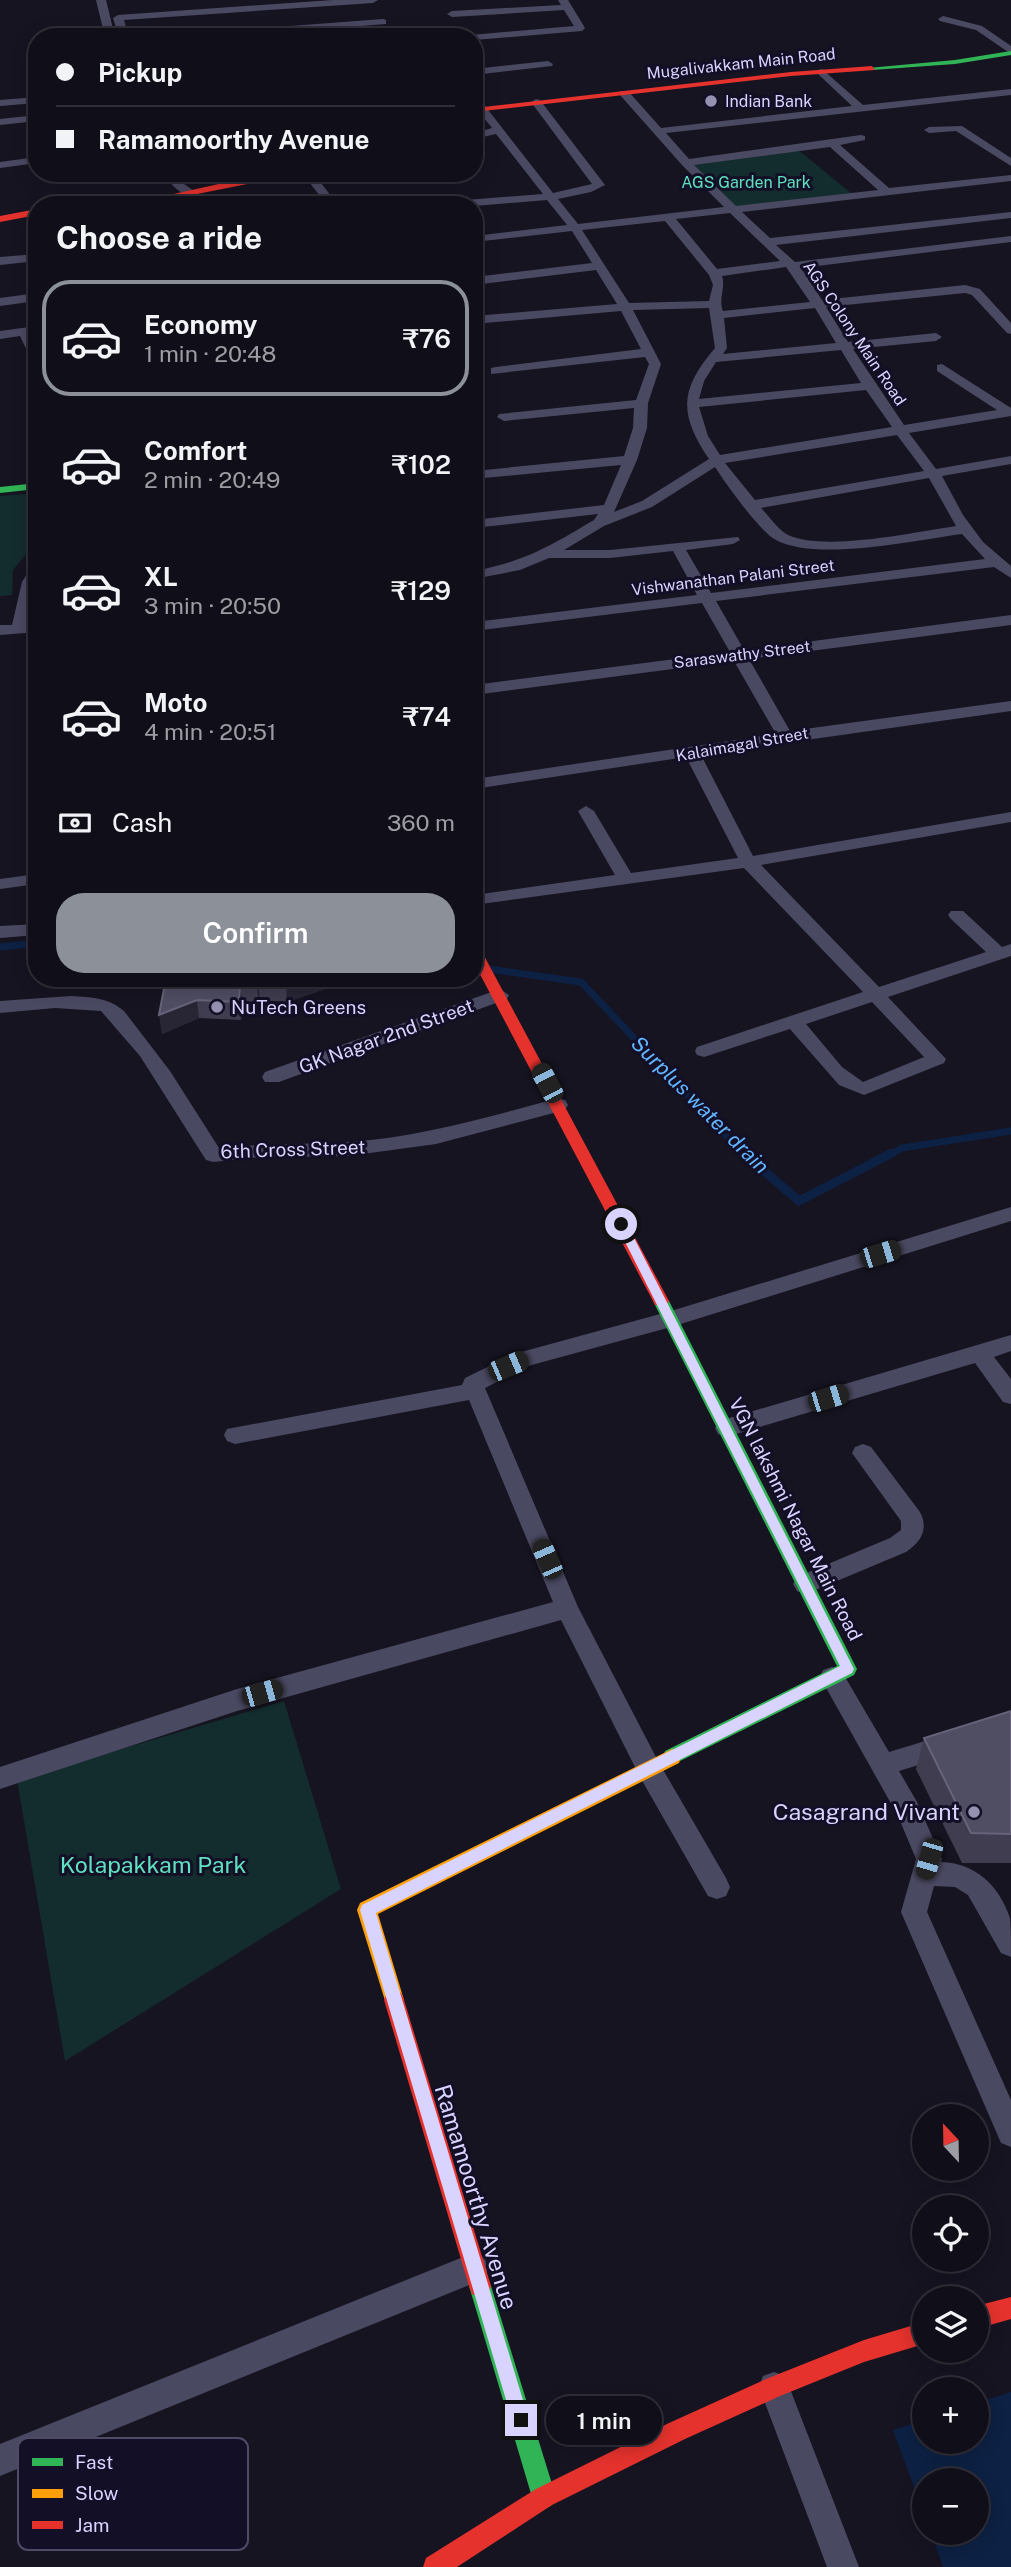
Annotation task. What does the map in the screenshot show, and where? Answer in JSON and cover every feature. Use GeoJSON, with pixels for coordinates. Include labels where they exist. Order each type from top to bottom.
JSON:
{"type":"FeatureCollection","features":[{"type":"Feature","properties":{"kind":"street"},"geometry":{"type":"LineString","coordinates":[[101,0],[108,28]]}},
{"type":"Feature","properties":{"kind":"street"},"geometry":{"type":"LineString","coordinates":[[121,28],[117,14],[375,0],[384,25],[347,28]]}},
{"type":"Feature","properties":{"kind":"street"},"geometry":{"type":"LineString","coordinates":[[452,14],[565,4],[580,27],[483,36]]}},
{"type":"Feature","properties":{"kind":"street"},"geometry":{"type":"LineString","coordinates":[[279,18],[283,28]]}},
{"type":"Feature","properties":{"kind":"street"},"geometry":{"type":"LineString","coordinates":[[943,19],[979,28],[1011,52]]}},
{"type":"Feature","properties":{"kind":"street","name":"Mugalivakkam Main Road"},"geometry":{"type":"LineString","coordinates":[[483,108],[822,72],[955,62],[1011,52]]}},
{"type":"Feature","properties":{"kind":"street"},"geometry":{"type":"LineString","coordinates":[[483,71],[548,64]]}},
{"type":"Feature","properties":{"kind":"street"},"geometry":{"type":"LineString","coordinates":[[822,72],[862,110]]}},
{"type":"Feature","properties":{"kind":"street"},"geometry":{"type":"LineString","coordinates":[[658,131],[1011,92]]}},
{"type":"Feature","properties":{"kind":"street","name":"AGS Colony Main Road"},"geometry":{"type":"LineString","coordinates":[[624,93],[686,163],[791,265],[869,386],[933,474],[966,529],[978,545],[1011,574]]}},
{"type":"Feature","properties":{"kind":"street"},"geometry":{"type":"LineString","coordinates":[[0,103],[28,101]]}},
{"type":"Feature","properties":{"kind":"street"},"geometry":{"type":"LineString","coordinates":[[483,201],[548,195],[590,189],[599,185],[536,102]]}},
{"type":"Feature","properties":{"kind":"street"},"geometry":{"type":"LineString","coordinates":[[928,103],[937,111]]}},
{"type":"Feature","properties":{"kind":"street"},"geometry":{"type":"LineString","coordinates":[[483,115],[498,130],[576,229],[625,307],[655,364],[641,402],[640,428],[630,460],[609,509],[599,523]]}},
{"type":"Feature","properties":{"kind":"street"},"geometry":{"type":"LineString","coordinates":[[0,122],[28,119]]}},
{"type":"Feature","properties":{"kind":"street"},"geometry":{"type":"LineString","coordinates":[[948,119],[1011,163]]}},
{"type":"Feature","properties":{"kind":"street"},"geometry":{"type":"LineString","coordinates":[[929,130],[958,128]]}},
{"type":"Feature","properties":{"kind":"street"},"geometry":{"type":"LineString","coordinates":[[483,134],[498,130]]}},
{"type":"Feature","properties":{"kind":"street"},"geometry":{"type":"LineString","coordinates":[[686,163],[861,138]]}},
{"type":"Feature","properties":{"kind":"street"},"geometry":{"type":"LineString","coordinates":[[832,144],[887,193]]}},
{"type":"Feature","properties":{"kind":"street"},"geometry":{"type":"LineString","coordinates":[[0,164],[28,161]]}},
{"type":"Feature","properties":{"kind":"street"},"geometry":{"type":"LineString","coordinates":[[483,238],[670,219],[1011,178]]}},
{"type":"Feature","properties":{"kind":"street"},"geometry":{"type":"LineString","coordinates":[[174,182],[193,196]]}},
{"type":"Feature","properties":{"kind":"street"},"geometry":{"type":"LineString","coordinates":[[178,196],[240,182]]}},
{"type":"Feature","properties":{"kind":"street"},"geometry":{"type":"LineString","coordinates":[[315,182],[326,196]]}},
{"type":"Feature","properties":{"kind":"street"},"geometry":{"type":"LineString","coordinates":[[0,219],[28,214]]}},
{"type":"Feature","properties":{"kind":"street"},"geometry":{"type":"LineString","coordinates":[[769,242],[1011,215]]}},
{"type":"Feature","properties":{"kind":"street"},"geometry":{"type":"LineString","coordinates":[[670,219],[714,273],[719,285],[716,309],[721,348],[696,380],[692,404],[701,433],[716,460],[780,537],[789,542],[806,544],[841,544],[966,529]]}},
{"type":"Feature","properties":{"kind":"street"},"geometry":{"type":"LineString","coordinates":[[714,273],[1011,239]]}},
{"type":"Feature","properties":{"kind":"street"},"geometry":{"type":"LineString","coordinates":[[0,261],[28,258]]}},
{"type":"Feature","properties":{"kind":"street"},"geometry":{"type":"LineString","coordinates":[[483,280],[597,266]]}},
{"type":"Feature","properties":{"kind":"street"},"geometry":{"type":"LineString","coordinates":[[483,319],[625,307],[716,309],[818,305],[969,290],[976,292],[1011,330]]}},
{"type":"Feature","properties":{"kind":"street"},"geometry":{"type":"LineString","coordinates":[[0,302],[28,298]]}},
{"type":"Feature","properties":{"kind":"street"},"geometry":{"type":"LineString","coordinates":[[0,335],[28,331]]}},
{"type":"Feature","properties":{"kind":"street"},"geometry":{"type":"LineString","coordinates":[[712,359],[936,337]]}},
{"type":"Feature","properties":{"kind":"street"},"geometry":{"type":"LineString","coordinates":[[496,371],[651,352]]}},
{"type":"Feature","properties":{"kind":"street"},"geometry":{"type":"LineString","coordinates":[[942,368],[1009,412]]}},
{"type":"Feature","properties":{"kind":"street"},"geometry":{"type":"LineString","coordinates":[[692,404],[869,386]]}},
{"type":"Feature","properties":{"kind":"street"},"geometry":{"type":"LineString","coordinates":[[504,417],[641,402]]}},
{"type":"Feature","properties":{"kind":"street"},"geometry":{"type":"LineString","coordinates":[[483,573],[515,567],[547,554],[599,523],[647,504],[716,460],[1009,412]]}},
{"type":"Feature","properties":{"kind":"street"},"geometry":{"type":"LineString","coordinates":[[483,474],[630,460]]}},
{"type":"Feature","properties":{"kind":"street"},"geometry":{"type":"LineString","coordinates":[[753,505],[1011,460]]}},
{"type":"Feature","properties":{"kind":"street"},"geometry":{"type":"LineString","coordinates":[[0,489],[28,487]]}},
{"type":"Feature","properties":{"kind":"street"},"geometry":{"type":"LineString","coordinates":[[483,523],[609,509]]}},
{"type":"Feature","properties":{"kind":"street"},"geometry":{"type":"LineString","coordinates":[[547,554],[597,554],[733,540]]}},
{"type":"Feature","properties":{"kind":"street"},"geometry":{"type":"LineString","coordinates":[[677,546],[785,736]]}},
{"type":"Feature","properties":{"kind":"street","name":"Vishwanathan Palani Street"},"geometry":{"type":"LineString","coordinates":[[483,626],[997,562]]}},
{"type":"Feature","properties":{"kind":"street"},"geometry":{"type":"LineString","coordinates":[[18,628],[26,608],[28,591]]}},
{"type":"Feature","properties":{"kind":"street","name":"Saraswathy Street"},"geometry":{"type":"LineString","coordinates":[[483,689],[1011,620]]}},
{"type":"Feature","properties":{"kind":"street"},"geometry":{"type":"LineString","coordinates":[[0,630],[28,627]]}},
{"type":"Feature","properties":{"kind":"street","name":"Kalaimagal Street"},"geometry":{"type":"LineString","coordinates":[[483,784],[692,753],[785,736],[1011,706]]}},
{"type":"Feature","properties":{"kind":"street"},"geometry":{"type":"LineString","coordinates":[[692,753],[748,862],[937,1059],[864,1089],[856,1089],[841,1078],[794,1021]]}},
{"type":"Feature","properties":{"kind":"street"},"geometry":{"type":"LineString","coordinates":[[586,811],[626,879]]}},
{"type":"Feature","properties":{"kind":"street"},"geometry":{"type":"LineString","coordinates":[[483,899],[748,862],[1011,817]]}},
{"type":"Feature","properties":{"kind":"street"},"geometry":{"type":"LineString","coordinates":[[0,884],[28,874]]}},
{"type":"Feature","properties":{"kind":"street"},"geometry":{"type":"LineString","coordinates":[[957,915],[1005,952]]}},
{"type":"Feature","properties":{"kind":"street"},"geometry":{"type":"LineString","coordinates":[[0,932],[28,930]]}},
{"type":"Feature","properties":{"kind":"street"},"geometry":{"type":"LineString","coordinates":[[704,1051],[1005,952]]}},
{"type":"Feature","properties":{"kind":"street","name":"VGN lakshmi Nagar Main Road"},"geometry":{"type":"LineString","coordinates":[[483,965],[671,1319],[848,1669],[832,1677]]}},
{"type":"Feature","properties":{"kind":"street","name":"GK Nagar 2nd Street"},"geometry":{"type":"LineString","coordinates":[[272,1077],[500,995]]}},
{"type":"Feature","properties":{"kind":"street","name":"6th Cross Street"},"geometry":{"type":"LineString","coordinates":[[7,1006],[89,1003],[108,1007],[125,1024],[201,1130],[214,1155],[262,1150],[348,1149],[436,1137],[558,1105]]}},
{"type":"Feature","properties":{"kind":"street"},"geometry":{"type":"LineString","coordinates":[[717,1887],[649,1769],[567,1608],[473,1384],[522,1360],[671,1319],[1011,1214]]}},
{"type":"Feature","properties":{"kind":"street"},"geometry":{"type":"LineString","coordinates":[[726,1428],[1011,1343]]}},
{"type":"Feature","properties":{"kind":"street"},"geometry":{"type":"LineString","coordinates":[[979,1353],[1011,1396]]}},
{"type":"Feature","properties":{"kind":"street"},"geometry":{"type":"LineString","coordinates":[[235,1435],[474,1391]]}},
{"type":"Feature","properties":{"kind":"street"},"geometry":{"type":"LineString","coordinates":[[805,1584],[898,1545],[909,1539],[914,1530],[912,1519],[863,1453]]}},
{"type":"Feature","properties":{"kind":"street"},"geometry":{"type":"LineString","coordinates":[[0,1778],[237,1700],[567,1608]]}},
{"type":"Feature","properties":{"kind":"street"},"geometry":{"type":"LineString","coordinates":[[649,1769],[832,1677],[908,1810],[929,1859],[914,1912],[1011,2133]]}},
{"type":"Feature","properties":{"kind":"street"},"geometry":{"type":"LineString","coordinates":[[884,1765],[974,1737]]}},
{"type":"Feature","properties":{"kind":"street","name":"Ramamoorthy Avenue"},"geometry":{"type":"LineString","coordinates":[[544,2497],[367,1910],[649,1769]]}},
{"type":"Feature","properties":{"kind":"street"},"geometry":{"type":"LineString","coordinates":[[925,1874],[958,1875],[977,1886],[1011,1944]]}},
{"type":"Feature","properties":{"kind":"street"},"geometry":{"type":"LineString","coordinates":[[54,2438],[473,2268]]}},
{"type":"Feature","properties":{"kind":"street"},"geometry":{"type":"LineString","coordinates":[[989,2314],[1011,2308]]}},
{"type":"Feature","properties":{"kind":"street"},"geometry":{"type":"LineString","coordinates":[[435,2567],[544,2497],[677,2431],[774,2387],[864,2351],[912,2337]]}},
{"type":"Feature","properties":{"kind":"street"},"geometry":{"type":"LineString","coordinates":[[774,2387],[842,2567]]}},
{"type":"Feature","properties":{"kind":"street"},"geometry":{"type":"LineString","coordinates":[[0,2460],[18,2453]]}},
{"type":"Feature","properties":{"kind":"green space","name":"AGS Garden Park"},"geometry":{"type":"Polygon","coordinates":[[[797,149],[851,193],[736,210],[687,163],[797,149]]]}},
{"type":"Feature","properties":{"kind":"green space"},"geometry":{"type":"Polygon","coordinates":[[[28,494],[28,552],[13,570],[12,595],[0,596],[0,496],[28,494]]]}},
{"type":"Feature","properties":{"kind":"green space","name":"Kolapakkam Park"},"geometry":{"type":"Polygon","coordinates":[[[284,1701],[341,1889],[65,2061],[17,1780],[284,1701]]]}},
{"type":"Feature","properties":{"kind":"water"},"geometry":{"type":"Polygon","coordinates":[[[1011,2392],[1011,2567],[943,2567],[935,2545],[989,2545],[989,2468],[912,2468],[912,2481],[893,2430],[912,2424],[912,2454],[989,2454],[989,2399],[1011,2392]]]}},
{"type":"Feature","properties":{"kind":"building"},"geometry":{"type":"Polygon","coordinates":[[[164,987],[240,987],[239,1002],[197,1000],[159,1015],[164,987]]]}},
{"type":"Feature","properties":{"kind":"building","name":"Casagrand Vivant"},"geometry":{"type":"Polygon","coordinates":[[[1011,1711],[1011,1834],[971,1833],[924,1738],[1011,1711]]]}},
{"type":"Feature","properties":{"kind":"waterway","name":"Surplus water drain"},"geometry":{"type":"LineString","coordinates":[[0,947],[28,944]]}},
{"type":"Feature","properties":{"kind":"waterway","name":"Surplus water drain"},"geometry":{"type":"LineString","coordinates":[[488,969],[581,982],[744,1153]]}},
{"type":"Feature","properties":{"kind":"waterway","name":"Surplus water drain"},"geometry":{"type":"LineString","coordinates":[[889,1155],[902,1148],[1011,1131]]}},
{"type":"Feature","properties":{"kind":"waterway","name":"Surplus water drain"},"geometry":{"type":"LineString","coordinates":[[744,1153],[799,1201],[892,1153]]}},
{"type":"Feature","properties":{"kind":"traffic: fast"},"geometry":{"type":"LineString","coordinates":[[872,68],[955,62],[1011,53]]}},
{"type":"Feature","properties":{"kind":"traffic: fast"},"geometry":{"type":"LineString","coordinates":[[0,490],[28,487]]}},
{"type":"Feature","properties":{"kind":"traffic: fast"},"geometry":{"type":"LineString","coordinates":[[661,1301],[848,1669],[672,1757]]}},
{"type":"Feature","properties":{"kind":"traffic: fast"},"geometry":{"type":"LineString","coordinates":[[480,2286],[544,2497]]}},
{"type":"Feature","properties":{"kind":"traffic: slow"},"geometry":{"type":"LineString","coordinates":[[394,2000],[367,1910],[672,1757]]}},
{"type":"Feature","properties":{"kind":"traffic: jam"},"geometry":{"type":"LineString","coordinates":[[483,109],[791,74],[872,68]]}},
{"type":"Feature","properties":{"kind":"traffic: jam"},"geometry":{"type":"LineString","coordinates":[[174,196],[247,182]]}},
{"type":"Feature","properties":{"kind":"traffic: jam"},"geometry":{"type":"LineString","coordinates":[[0,219],[28,214]]}},
{"type":"Feature","properties":{"kind":"traffic: jam"},"geometry":{"type":"LineString","coordinates":[[483,967],[661,1301]]}},
{"type":"Feature","properties":{"kind":"traffic: jam"},"geometry":{"type":"LineString","coordinates":[[394,2000],[480,2286]]}},
{"type":"Feature","properties":{"kind":"traffic: jam"},"geometry":{"type":"LineString","coordinates":[[989,2314],[1011,2308]]}},
{"type":"Feature","properties":{"kind":"traffic: jam"},"geometry":{"type":"LineString","coordinates":[[435,2567],[544,2497],[677,2431],[774,2387],[864,2351],[912,2337]]}},
{"type":"Feature","properties":{"kind":"place","name":"Indian Bank"},"geometry":{"type":"Point","coordinates":[711,101]}},
{"type":"Feature","properties":{"kind":"place","name":"NuTech Greens"},"geometry":{"type":"Point","coordinates":[217,1007]}},
{"type":"Feature","properties":{"kind":"place","name":"Casagrand Vivant"},"geometry":{"type":"Point","coordinates":[974,1812]}},
{"type":"Feature","properties":{"kind":"route"},"geometry":{"type":"LineString","coordinates":[[521,2420],[367,1910],[848,1669],[621,1224]]}}]}
